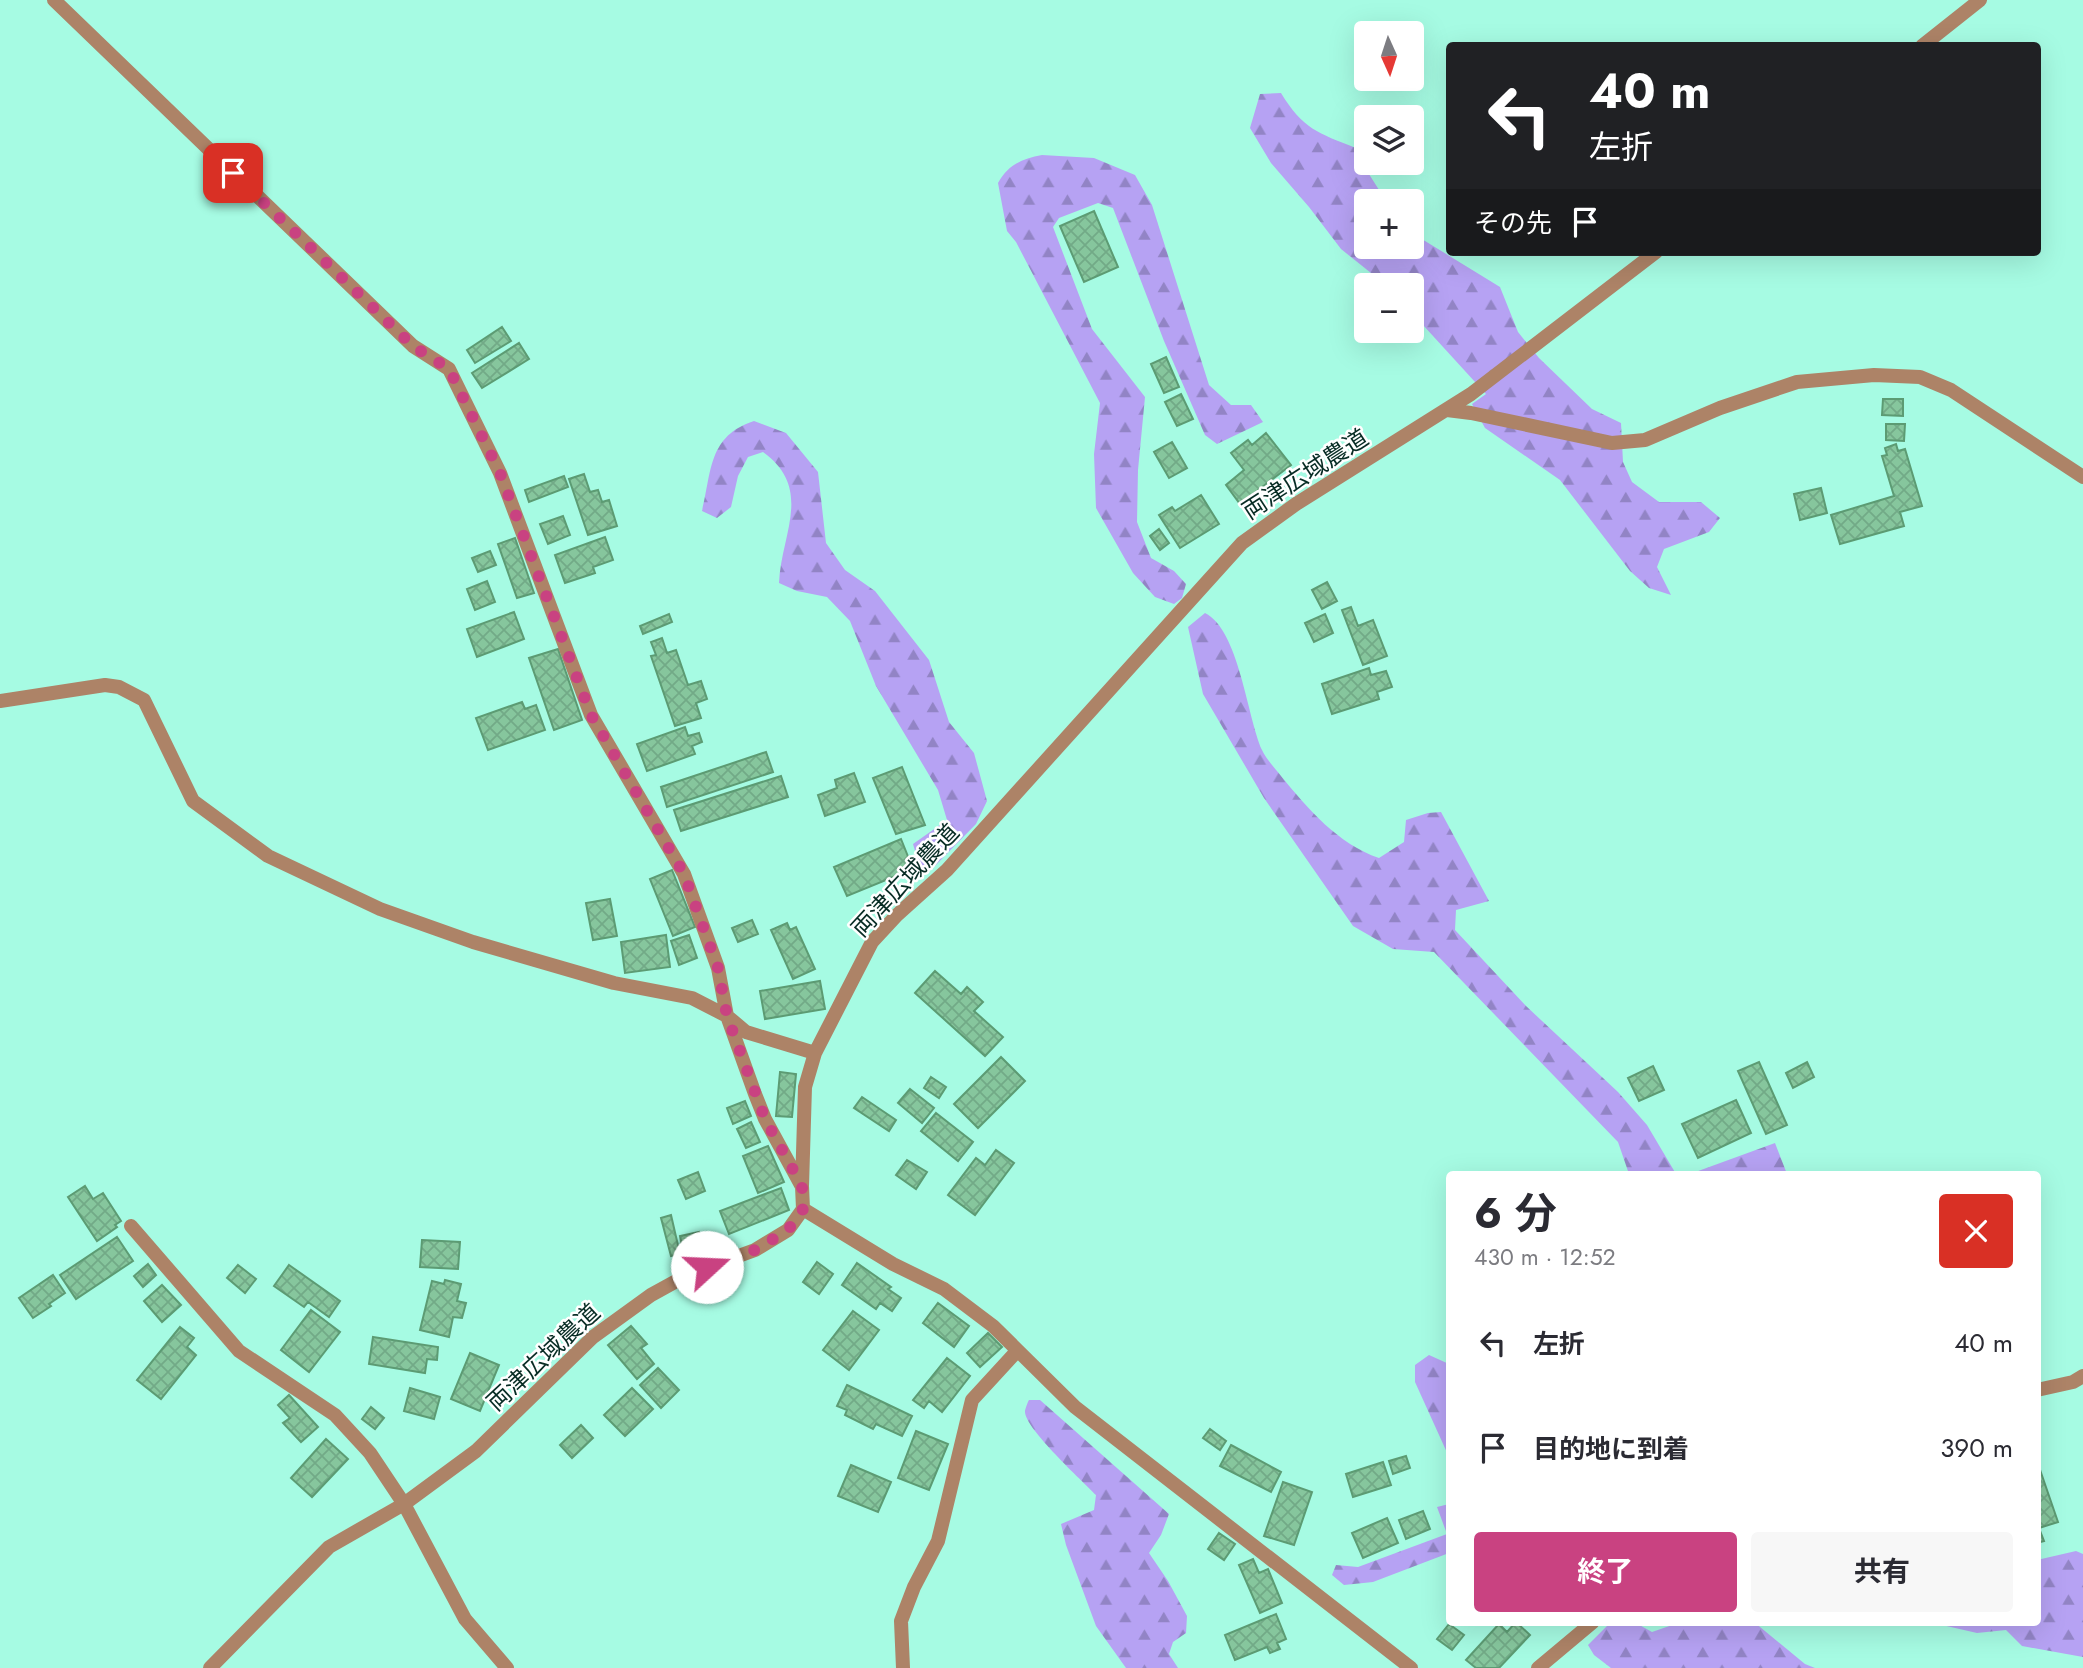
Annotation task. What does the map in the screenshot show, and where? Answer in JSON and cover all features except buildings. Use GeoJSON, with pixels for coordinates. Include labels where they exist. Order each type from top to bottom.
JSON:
{"type":"FeatureCollection","features":[{"type":"Feature","properties":{"kind":"street"},"geometry":{"type":"LineString","coordinates":[[54,0],[413,346],[449,369],[500,473],[591,715],[684,874],[718,968],[727,1016],[765,1119],[802,1186]]}},
{"type":"Feature","properties":{"kind":"street"},"geometry":{"type":"LineString","coordinates":[[1927,42],[1980,0]]}},
{"type":"Feature","properties":{"kind":"street","name":"両津広域農道"},"geometry":{"type":"LineString","coordinates":[[210,1668],[329,1547],[404,1504],[476,1451],[593,1337],[650,1295],[689,1274],[755,1250],[788,1230],[803,1209],[805,1087],[815,1053],[872,942],[897,915],[947,870],[1242,543],[1296,503],[1471,394],[1652,256]]}},
{"type":"Feature","properties":{"kind":"street"},"geometry":{"type":"LineString","coordinates":[[1447,410],[1612,443],[1645,440],[1720,408],[1797,382],[1874,375],[1920,377],[1951,390],[2083,477]]}},
{"type":"Feature","properties":{"kind":"street"},"geometry":{"type":"LineString","coordinates":[[0,701],[105,685],[119,687],[144,700],[193,801],[268,856],[380,909],[472,942],[614,983],[692,998],[727,1016],[746,1032],[815,1053]]}},
{"type":"Feature","properties":{"kind":"street"},"geometry":{"type":"LineString","coordinates":[[803,1209],[893,1264],[944,1289],[993,1326],[1075,1407],[1411,1668]]}},
{"type":"Feature","properties":{"kind":"street"},"geometry":{"type":"LineString","coordinates":[[131,1226],[239,1351],[335,1415],[370,1453],[404,1504],[465,1619],[507,1668]]}},
{"type":"Feature","properties":{"kind":"street"},"geometry":{"type":"LineString","coordinates":[[903,1668],[901,1621],[914,1587],[938,1541],[972,1400],[1017,1351]]}},
{"type":"Feature","properties":{"kind":"street"},"geometry":{"type":"LineString","coordinates":[[2041,1389],[2083,1376]]}},
{"type":"Feature","properties":{"kind":"street"},"geometry":{"type":"LineString","coordinates":[[1538,1668],[1588,1626]]}},
{"type":"Feature","properties":{"kind":"green space"},"geometry":{"type":"Polygon","coordinates":[[[1281,93],[1297,115],[1312,128],[1354,147],[1354,175],[1370,175],[1378,189],[1354,189],[1354,259],[1424,259],[1424,240],[1500,287],[1518,332],[1539,358],[1592,409],[1621,423],[1623,462],[1632,482],[1659,502],[1701,502],[1720,518],[1709,532],[1664,549],[1657,567],[1671,595],[1649,588],[1630,571],[1560,480],[1485,428],[1472,404],[1486,394],[1424,326],[1424,273],[1371,273],[1341,249],[1271,163],[1250,128],[1260,94],[1281,93]]]}},
{"type":"Feature","properties":{"kind":"green space"},"geometry":{"type":"Polygon","coordinates":[[[1042,155],[1094,158],[1135,175],[1152,205],[1209,385],[1231,405],[1251,405],[1263,422],[1217,444],[1205,435],[1164,341],[1113,208],[1098,203],[1059,218],[1053,227],[1092,329],[1145,397],[1138,470],[1137,522],[1151,558],[1174,571],[1186,584],[1182,598],[1174,604],[1155,597],[1133,573],[1096,508],[1094,454],[1100,403],[1016,242],[1007,231],[998,183],[1017,163],[1042,155]]]}},
{"type":"Feature","properties":{"kind":"green space"},"geometry":{"type":"Polygon","coordinates":[[[754,421],[786,433],[818,472],[826,543],[845,570],[875,591],[929,660],[949,722],[974,753],[987,801],[976,824],[932,869],[921,871],[913,844],[947,820],[938,790],[876,686],[850,621],[827,597],[797,591],[779,583],[791,513],[791,497],[787,481],[778,466],[763,452],[748,457],[738,476],[731,507],[717,518],[702,511],[714,457],[720,446],[728,436],[754,421]]]}},
{"type":"Feature","properties":{"kind":"green space"},"geometry":{"type":"Polygon","coordinates":[[[1205,613],[1217,622],[1234,655],[1264,753],[1302,801],[1337,835],[1379,858],[1404,842],[1406,820],[1441,812],[1489,901],[1456,910],[1455,930],[1526,1006],[1618,1092],[1647,1125],[1674,1171],[1628,1171],[1618,1142],[1434,952],[1393,949],[1353,926],[1264,798],[1203,694],[1188,627],[1205,613]]]}},
{"type":"Feature","properties":{"kind":"green space"},"geometry":{"type":"Polygon","coordinates":[[[1775,1143],[1786,1171],[1698,1171],[1775,1143]]]}},
{"type":"Feature","properties":{"kind":"green space"},"geometry":{"type":"Polygon","coordinates":[[[1429,1355],[1446,1363],[1446,1450],[1415,1382],[1415,1365],[1429,1355]]]}},
{"type":"Feature","properties":{"kind":"green space"},"geometry":{"type":"Polygon","coordinates":[[[1029,1400],[1040,1400],[1169,1514],[1161,1535],[1149,1553],[1187,1616],[1186,1633],[1173,1642],[1169,1654],[1178,1668],[1126,1668],[1096,1626],[1061,1524],[1094,1510],[1096,1495],[1034,1429],[1025,1411],[1029,1400]]]}},
{"type":"Feature","properties":{"kind":"green space"},"geometry":{"type":"Polygon","coordinates":[[[1446,1505],[1446,1531],[1437,1507],[1446,1505]]]}},
{"type":"Feature","properties":{"kind":"green space"},"geometry":{"type":"Polygon","coordinates":[[[1446,1534],[1446,1554],[1373,1582],[1344,1585],[1332,1575],[1336,1565],[1358,1567],[1446,1534]]]}},
{"type":"Feature","properties":{"kind":"green space"},"geometry":{"type":"Polygon","coordinates":[[[2076,1551],[2083,1554],[2083,1657],[2022,1646],[2006,1630],[1977,1633],[1946,1626],[2041,1626],[2041,1559],[2076,1551]]]}},
{"type":"Feature","properties":{"kind":"green space"},"geometry":{"type":"Polygon","coordinates":[[[1607,1626],[1641,1626],[1652,1632],[1669,1626],[1759,1626],[1805,1664],[1815,1668],[1611,1668],[1594,1655],[1588,1645],[1607,1626]]]}},
{"type":"Feature","properties":{"kind":"route"},"geometry":{"type":"LineString","coordinates":[[233,173],[413,346],[449,369],[500,473],[591,715],[684,874],[718,968],[727,1016],[755,1094],[765,1119],[802,1186],[803,1209],[788,1230],[755,1250],[707,1267]]}}]}
